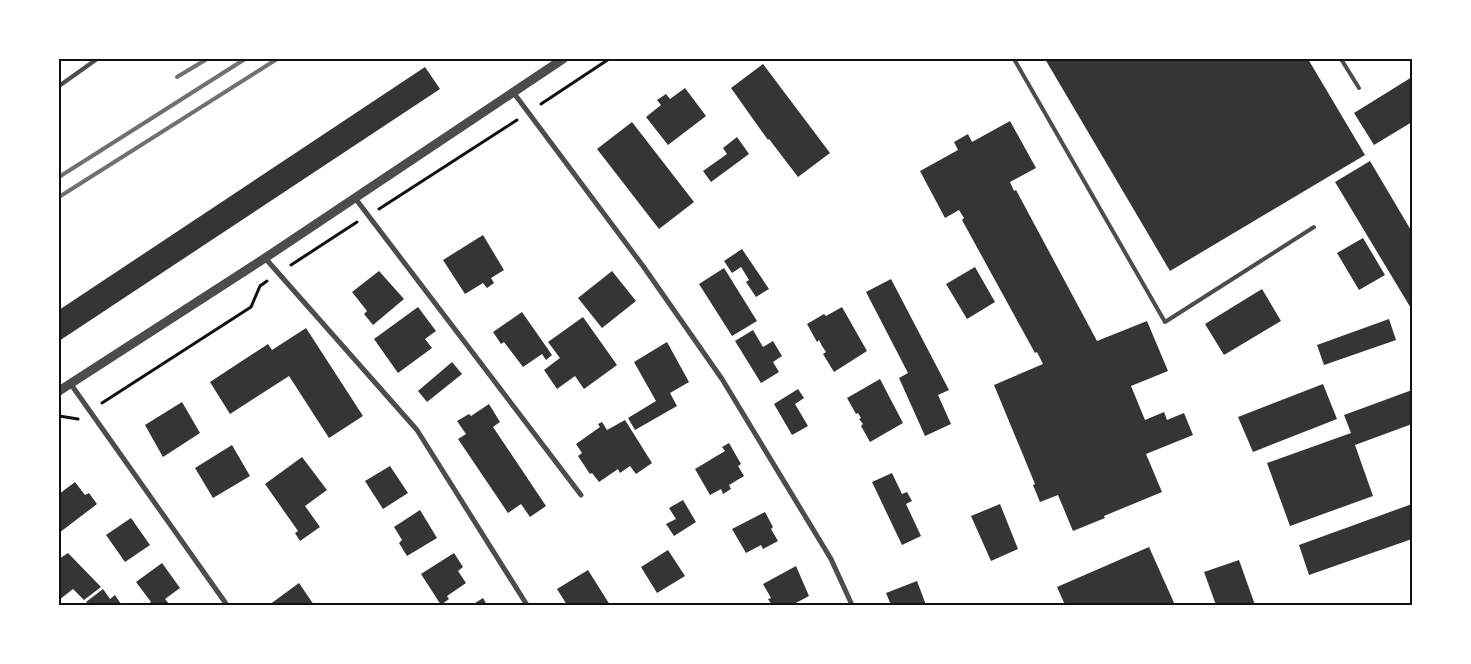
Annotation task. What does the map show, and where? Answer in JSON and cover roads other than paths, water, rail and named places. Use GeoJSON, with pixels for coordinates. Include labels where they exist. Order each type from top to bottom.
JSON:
{"type":"FeatureCollection","features":[{"type":"Feature","properties":{"kind":"street"},"geometry":{"type":"LineString","coordinates":[[59,391],[265,258],[562,59]]}},
{"type":"Feature","properties":{"kind":"street"},"geometry":{"type":"LineString","coordinates":[[513,92],[643,266],[722,379],[831,559],[852,605]]}},
{"type":"Feature","properties":{"kind":"street"},"geometry":{"type":"LineString","coordinates":[[355,198],[581,495]]}},
{"type":"Feature","properties":{"kind":"street"},"geometry":{"type":"LineString","coordinates":[[265,258],[418,430],[527,605]]}},
{"type":"Feature","properties":{"kind":"street"},"geometry":{"type":"LineString","coordinates":[[70,383],[228,605]]}},
{"type":"Feature","properties":{"kind":"lane"},"geometry":{"type":"LineString","coordinates":[[59,86],[97,59]]}},
{"type":"Feature","properties":{"kind":"lane"},"geometry":{"type":"LineString","coordinates":[[1014,59],[1165,322],[1314,227]]}},
{"type":"Feature","properties":{"kind":"lane"},"geometry":{"type":"LineString","coordinates":[[1341,59],[1360,88]]}},
{"type":"Feature","properties":{"kind":"railway"},"geometry":{"type":"LineString","coordinates":[[177,77],[207,59]]}},
{"type":"Feature","properties":{"kind":"railway"},"geometry":{"type":"LineString","coordinates":[[59,177],[245,59]]}},
{"type":"Feature","properties":{"kind":"railway"},"geometry":{"type":"LineString","coordinates":[[59,197],[277,59]]}}]}
